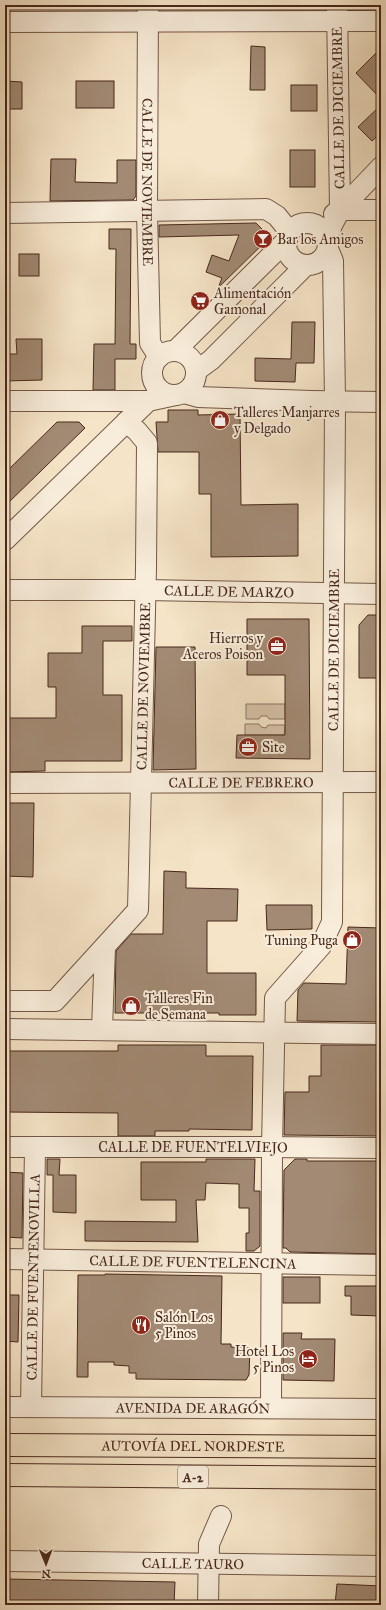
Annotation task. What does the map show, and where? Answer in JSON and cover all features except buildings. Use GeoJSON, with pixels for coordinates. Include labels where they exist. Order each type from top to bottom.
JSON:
{"type":"FeatureCollection","features":[{"type":"Feature","properties":{"kind":"highway","name":"AUTOVÍA DEL NORDESTE"},"geometry":{"type":"LineString","coordinates":[[5,1445],[381,1447]]}},
{"type":"Feature","properties":{"kind":"highway","name":"A-2"},"geometry":{"type":"LineString","coordinates":[[5,1475],[381,1478]]}},
{"type":"Feature","properties":{"kind":"street"},"geometry":{"type":"LineString","coordinates":[[5,22],[148,13],[337,13],[381,21]]}},
{"type":"Feature","properties":{"kind":"street","name":"CALLE DE NOVIEMBRE"},"geometry":{"type":"LineString","coordinates":[[148,13],[147,211],[150,343],[162,361]]}},
{"type":"Feature","properties":{"kind":"street","name":"CALLE DE DICIEMBRE"},"geometry":{"type":"LineString","coordinates":[[337,13],[340,210]]}},
{"type":"Feature","properties":{"kind":"street"},"geometry":{"type":"LineString","coordinates":[[5,540],[148,401],[162,361],[299,225],[324,219],[340,210],[381,167]]}},
{"type":"Feature","properties":{"kind":"street"},"geometry":{"type":"LineString","coordinates":[[5,213],[266,209],[277,216],[288,236],[287,249],[290,257],[297,263],[306,265],[316,264],[324,258],[332,226],[340,210]]}},
{"type":"Feature","properties":{"kind":"street"},"geometry":{"type":"LineString","coordinates":[[340,210],[381,210]]}},
{"type":"Feature","properties":{"kind":"street"},"geometry":{"type":"LineString","coordinates":[[310,223],[318,226],[325,232],[328,244]]}},
{"type":"Feature","properties":{"kind":"street","name":"CALLE DE DICIEMBRE"},"geometry":{"type":"LineString","coordinates":[[271,1408],[272,1147],[275,998],[321,946],[332,922],[335,401],[333,261],[328,244]]}},
{"type":"Feature","properties":{"kind":"street"},"geometry":{"type":"LineString","coordinates":[[196,371],[211,360],[306,265]]}},
{"type":"Feature","properties":{"kind":"street"},"geometry":{"type":"LineString","coordinates":[[5,401],[148,401],[180,394],[194,384],[196,371],[194,364],[189,357],[183,353],[162,361]]}},
{"type":"Feature","properties":{"kind":"street"},"geometry":{"type":"LineString","coordinates":[[162,361],[155,383],[160,390],[167,394],[180,394],[198,397],[381,402]]}},
{"type":"Feature","properties":{"kind":"street","name":"CALLE DE NOVIEMBRE"},"geometry":{"type":"LineString","coordinates":[[5,1001],[55,1001],[138,910],[146,590],[147,443],[137,431],[126,422]]}},
{"type":"Feature","properties":{"kind":"street","name":"CALLE DE MARZO"},"geometry":{"type":"LineString","coordinates":[[5,590],[146,590],[381,594]]}},
{"type":"Feature","properties":{"kind":"street","name":"CALLE DE FEBRERO"},"geometry":{"type":"LineString","coordinates":[[5,783],[381,782]]}},
{"type":"Feature","properties":{"kind":"street"},"geometry":{"type":"LineString","coordinates":[[102,1029],[105,947]]}},
{"type":"Feature","properties":{"kind":"street"},"geometry":{"type":"LineString","coordinates":[[5,1029],[102,1029],[381,1034]]}},
{"type":"Feature","properties":{"kind":"street","name":"CALLE DE FUENTELVIEJO"},"geometry":{"type":"LineString","coordinates":[[5,1147],[381,1148]]}},
{"type":"Feature","properties":{"kind":"street","name":"CALLE DE FUENTENOVILLA"},"geometry":{"type":"LineString","coordinates":[[31,1407],[35,1147]]}},
{"type":"Feature","properties":{"kind":"street","name":"CALLE DE FUENTELENCINA"},"geometry":{"type":"LineString","coordinates":[[5,1259],[381,1265]]}},
{"type":"Feature","properties":{"kind":"street","name":"AVENIDA DE ARAGÓN"},"geometry":{"type":"LineString","coordinates":[[5,1407],[381,1408]]}},
{"type":"Feature","properties":{"kind":"street"},"geometry":{"type":"LineString","coordinates":[[208,1605],[209,1544],[221,1516]]}},
{"type":"Feature","properties":{"kind":"street","name":"CALLE TAURO"},"geometry":{"type":"LineString","coordinates":[[5,1561],[381,1566]]}},
{"type":"Feature","properties":{"kind":"shaded area"},"geometry":{"type":"Polygon","coordinates":[[[246,704],[285,704],[285,719],[269,719],[267,716],[261,716],[259,719],[246,719],[246,704]]]}},
{"type":"Feature","properties":{"kind":"shaded area"},"geometry":{"type":"Polygon","coordinates":[[[245,724],[259,724],[261,727],[266,728],[268,725],[285,725],[284,735],[245,735],[245,724]]]}},
{"type":"Feature","properties":{"kind":"place","name":"Bar los Amigos"},"geometry":{"type":"Point","coordinates":[263,239]}},
{"type":"Feature","properties":{"kind":"place","name":"Alimentación Gamonal"},"geometry":{"type":"Point","coordinates":[200,301]}},
{"type":"Feature","properties":{"kind":"place","name":"Talleres Manjarres y Delgado"},"geometry":{"type":"Point","coordinates":[220,420]}},
{"type":"Feature","properties":{"kind":"place","name":"Hierros y Aceros Poison"},"geometry":{"type":"Point","coordinates":[277,646]}},
{"type":"Feature","properties":{"kind":"place","name":"Site"},"geometry":{"type":"Point","coordinates":[248,747]}},
{"type":"Feature","properties":{"kind":"place","name":"Tuning Puga"},"geometry":{"type":"Point","coordinates":[352,940]}},
{"type":"Feature","properties":{"kind":"place","name":"Talleres Fin de Semana"},"geometry":{"type":"Point","coordinates":[131,1006]}},
{"type":"Feature","properties":{"kind":"place","name":"Salón Los 5 Pinos"},"geometry":{"type":"Point","coordinates":[141,1325]}},
{"type":"Feature","properties":{"kind":"place","name":"Hotel Los 5 Pinos"},"geometry":{"type":"Point","coordinates":[308,1359]}}]}
